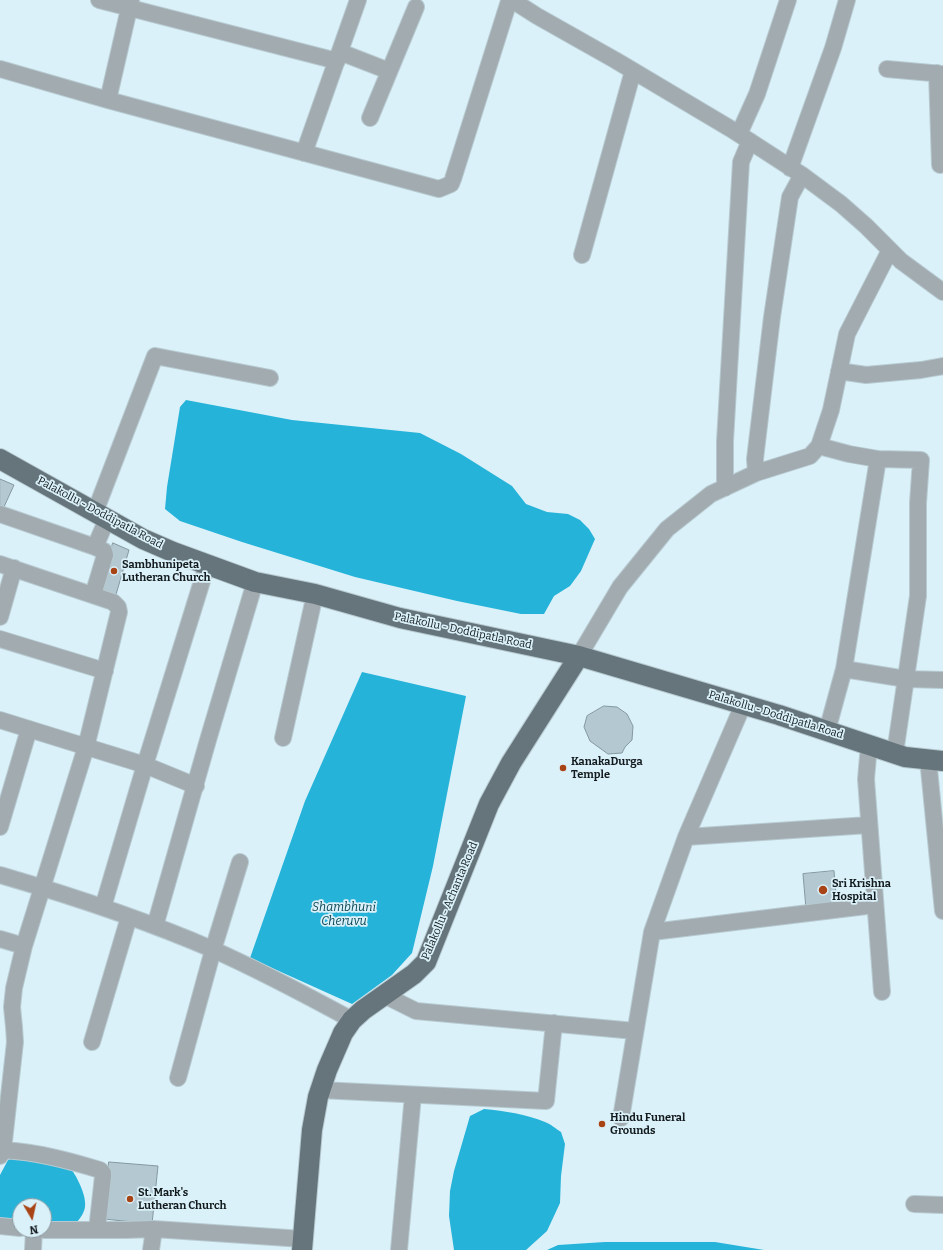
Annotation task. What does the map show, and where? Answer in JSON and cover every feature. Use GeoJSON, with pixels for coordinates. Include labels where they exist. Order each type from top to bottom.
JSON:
{"type":"FeatureCollection","features":[{"type":"Feature","properties":{"kind":"main road","name":"Palakollu - Doddipatla Road"},"geometry":{"type":"LineString","coordinates":[[0,459],[143,539],[207,565],[255,582],[315,594],[400,618],[579,656],[743,705],[905,757],[935,760]]}},
{"type":"Feature","properties":{"kind":"main road","name":"Palakollu - Achanta Road"},"geometry":{"type":"LineString","coordinates":[[303,1244],[312,1130],[320,1090],[343,1032],[352,1020],[363,1010],[414,974],[426,962],[489,804],[511,763],[579,656]]}},
{"type":"Feature","properties":{"kind":"street"},"geometry":{"type":"LineString","coordinates":[[98,0],[130,4],[338,56],[388,71]]}},
{"type":"Feature","properties":{"kind":"street"},"geometry":{"type":"LineString","coordinates":[[304,153],[358,0]]}},
{"type":"Feature","properties":{"kind":"street"},"geometry":{"type":"LineString","coordinates":[[725,488],[725,441],[741,162],[745,138],[757,94],[788,0]]}},
{"type":"Feature","properties":{"kind":"street"},"geometry":{"type":"LineString","coordinates":[[756,473],[755,459],[771,325],[790,196],[847,0]]}},
{"type":"Feature","properties":{"kind":"street"},"geometry":{"type":"LineString","coordinates":[[0,69],[108,100],[439,189],[451,184],[511,1],[633,71],[745,138],[796,172],[841,204],[905,264],[943,292]]}},
{"type":"Feature","properties":{"kind":"street"},"geometry":{"type":"LineString","coordinates":[[108,100],[130,4]]}},
{"type":"Feature","properties":{"kind":"street"},"geometry":{"type":"LineString","coordinates":[[370,118],[388,71],[416,7]]}},
{"type":"Feature","properties":{"kind":"street"},"geometry":{"type":"LineString","coordinates":[[887,69],[940,73],[940,165],[943,164]]}},
{"type":"Feature","properties":{"kind":"street"},"geometry":{"type":"LineString","coordinates":[[582,255],[633,71]]}},
{"type":"Feature","properties":{"kind":"street"},"geometry":{"type":"LineString","coordinates":[[579,656],[620,587],[667,529],[711,494],[756,473],[810,456],[819,446],[832,410],[847,334],[890,250]]}},
{"type":"Feature","properties":{"kind":"street"},"geometry":{"type":"LineString","coordinates":[[95,547],[101,515],[155,356],[270,378]]}},
{"type":"Feature","properties":{"kind":"street"},"geometry":{"type":"LineString","coordinates":[[839,371],[866,375],[921,370],[943,366]]}},
{"type":"Feature","properties":{"kind":"street"},"geometry":{"type":"LineString","coordinates":[[819,446],[849,454],[878,459],[921,460],[918,503],[918,596],[894,753]]}},
{"type":"Feature","properties":{"kind":"street"},"geometry":{"type":"LineString","coordinates":[[826,731],[844,669],[878,459]]}},
{"type":"Feature","properties":{"kind":"street"},"geometry":{"type":"LineString","coordinates":[[0,514],[104,551],[105,555],[93,595]]}},
{"type":"Feature","properties":{"kind":"street"},"geometry":{"type":"LineString","coordinates":[[103,907],[207,565]]}},
{"type":"Feature","properties":{"kind":"street"},"geometry":{"type":"LineString","coordinates":[[0,617],[7,566],[113,602],[118,607],[119,612],[86,748],[24,946],[14,988],[12,1007],[15,1042],[1,1153],[26,1152],[65,1159],[100,1170],[103,1173],[103,1176],[97,1230]]}},
{"type":"Feature","properties":{"kind":"street"},"geometry":{"type":"LineString","coordinates":[[155,926],[255,582]]}},
{"type":"Feature","properties":{"kind":"street"},"geometry":{"type":"LineString","coordinates":[[283,738],[315,594]]}},
{"type":"Feature","properties":{"kind":"street"},"geometry":{"type":"LineString","coordinates":[[0,639],[105,671]]}},
{"type":"Feature","properties":{"kind":"street"},"geometry":{"type":"LineString","coordinates":[[844,669],[906,679],[943,680]]}},
{"type":"Feature","properties":{"kind":"street"},"geometry":{"type":"LineString","coordinates":[[621,1118],[652,932],[686,837],[743,705]]}},
{"type":"Feature","properties":{"kind":"street"},"geometry":{"type":"LineString","coordinates":[[0,720],[86,748],[145,765],[196,786]]}},
{"type":"Feature","properties":{"kind":"street"},"geometry":{"type":"LineString","coordinates":[[0,827],[29,729]]}},
{"type":"Feature","properties":{"kind":"street"},"geometry":{"type":"LineString","coordinates":[[869,745],[866,779],[882,992]]}},
{"type":"Feature","properties":{"kind":"street"},"geometry":{"type":"LineString","coordinates":[[935,760],[943,911]]}},
{"type":"Feature","properties":{"kind":"street"},"geometry":{"type":"LineString","coordinates":[[686,837],[869,825]]}},
{"type":"Feature","properties":{"kind":"street"},"geometry":{"type":"LineString","coordinates":[[178,1078],[213,950],[240,862]]}},
{"type":"Feature","properties":{"kind":"street"},"geometry":{"type":"LineString","coordinates":[[0,875],[103,907],[155,926],[266,974],[352,1020]]}},
{"type":"Feature","properties":{"kind":"street"},"geometry":{"type":"LineString","coordinates":[[652,932],[875,905]]}},
{"type":"Feature","properties":{"kind":"street"},"geometry":{"type":"LineString","coordinates":[[92,1042],[129,917]]}},
{"type":"Feature","properties":{"kind":"street"},"geometry":{"type":"LineString","coordinates":[[0,939],[24,946]]}},
{"type":"Feature","properties":{"kind":"street"},"geometry":{"type":"LineString","coordinates":[[384,995],[416,1011],[635,1031]]}},
{"type":"Feature","properties":{"kind":"street"},"geometry":{"type":"LineString","coordinates":[[320,1090],[546,1101],[554,1023]]}},
{"type":"Feature","properties":{"kind":"street"},"geometry":{"type":"LineString","coordinates":[[399,1250],[413,1095]]}},
{"type":"Feature","properties":{"kind":"street"},"geometry":{"type":"LineString","coordinates":[[914,1204],[943,1205]]}},
{"type":"Feature","properties":{"kind":"street"},"geometry":{"type":"LineString","coordinates":[[0,1226],[12,1227]]}},
{"type":"Feature","properties":{"kind":"street"},"geometry":{"type":"LineString","coordinates":[[52,1230],[154,1229],[303,1244]]}},
{"type":"Feature","properties":{"kind":"street"},"geometry":{"type":"LineString","coordinates":[[151,1250],[154,1229]]}},
{"type":"Feature","properties":{"kind":"street"},"geometry":{"type":"LineString","coordinates":[[33,1250],[34,1238]]}},
{"type":"Feature","properties":{"kind":"water"},"geometry":{"type":"Polygon","coordinates":[[[186,400],[292,420],[420,433],[461,454],[512,486],[526,504],[547,512],[568,514],[580,520],[589,529],[595,539],[581,571],[570,586],[554,596],[544,614],[521,614],[457,601],[355,577],[180,521],[165,509],[167,487],[180,407],[186,400]]]}},
{"type":"Feature","properties":{"kind":"water","name":"Shambhuni Cheruvu"},"geometry":{"type":"Polygon","coordinates":[[[362,672],[466,696],[433,866],[412,953],[392,975],[352,1004],[250,958],[305,801],[362,672]]]}},
{"type":"Feature","properties":{"kind":"water"},"geometry":{"type":"Polygon","coordinates":[[[484,1109],[508,1112],[538,1119],[561,1132],[565,1144],[561,1176],[560,1203],[547,1231],[526,1250],[454,1250],[449,1216],[450,1191],[454,1171],[470,1116],[484,1109]]]}},
{"type":"Feature","properties":{"kind":"water"},"geometry":{"type":"Polygon","coordinates":[[[17,1155],[64,1162],[71,1169],[78,1180],[83,1192],[85,1205],[84,1210],[77,1222],[65,1224],[52,1223],[52,1198],[12,1198],[12,1219],[0,1218],[0,1175],[8,1160],[17,1155]]]}},
{"type":"Feature","properties":{"kind":"water"},"geometry":{"type":"Polygon","coordinates":[[[605,1242],[715,1242],[764,1250],[547,1250],[558,1245],[605,1242]]]}},
{"type":"Feature","properties":{"kind":"building"},"geometry":{"type":"Polygon","coordinates":[[[0,479],[14,485],[3,509],[0,507],[0,479]]]}},
{"type":"Feature","properties":{"kind":"building","name":"Sambhunipeta Lutheran Church"},"geometry":{"type":"Polygon","coordinates":[[[113,543],[129,550],[115,598],[100,592],[113,543]]]}},
{"type":"Feature","properties":{"kind":"building"},"geometry":{"type":"Polygon","coordinates":[[[604,706],[617,707],[627,714],[633,726],[632,740],[625,747],[622,753],[608,754],[590,741],[584,727],[587,716],[604,706]]]}},
{"type":"Feature","properties":{"kind":"building"},"geometry":{"type":"Polygon","coordinates":[[[834,871],[837,906],[806,909],[803,874],[834,871]]]}},
{"type":"Feature","properties":{"kind":"building","name":"St. Mark's Lutheran Church"},"geometry":{"type":"Polygon","coordinates":[[[109,1162],[158,1166],[152,1224],[104,1219],[109,1162]]]}},
{"type":"Feature","properties":{"kind":"place","name":"Sambhunipeta Lutheran Church"},"geometry":{"type":"Point","coordinates":[114,571]}},
{"type":"Feature","properties":{"kind":"place","name":"KanakaDurga Temple"},"geometry":{"type":"Point","coordinates":[563,768]}},
{"type":"Feature","properties":{"kind":"place","name":"Sri Krishna Hospital"},"geometry":{"type":"Point","coordinates":[823,890]}},
{"type":"Feature","properties":{"kind":"place","name":"Hindu Funeral Grounds"},"geometry":{"type":"Point","coordinates":[602,1124]}},
{"type":"Feature","properties":{"kind":"place","name":"St. Mark's Lutheran Church"},"geometry":{"type":"Point","coordinates":[130,1199]}}]}
